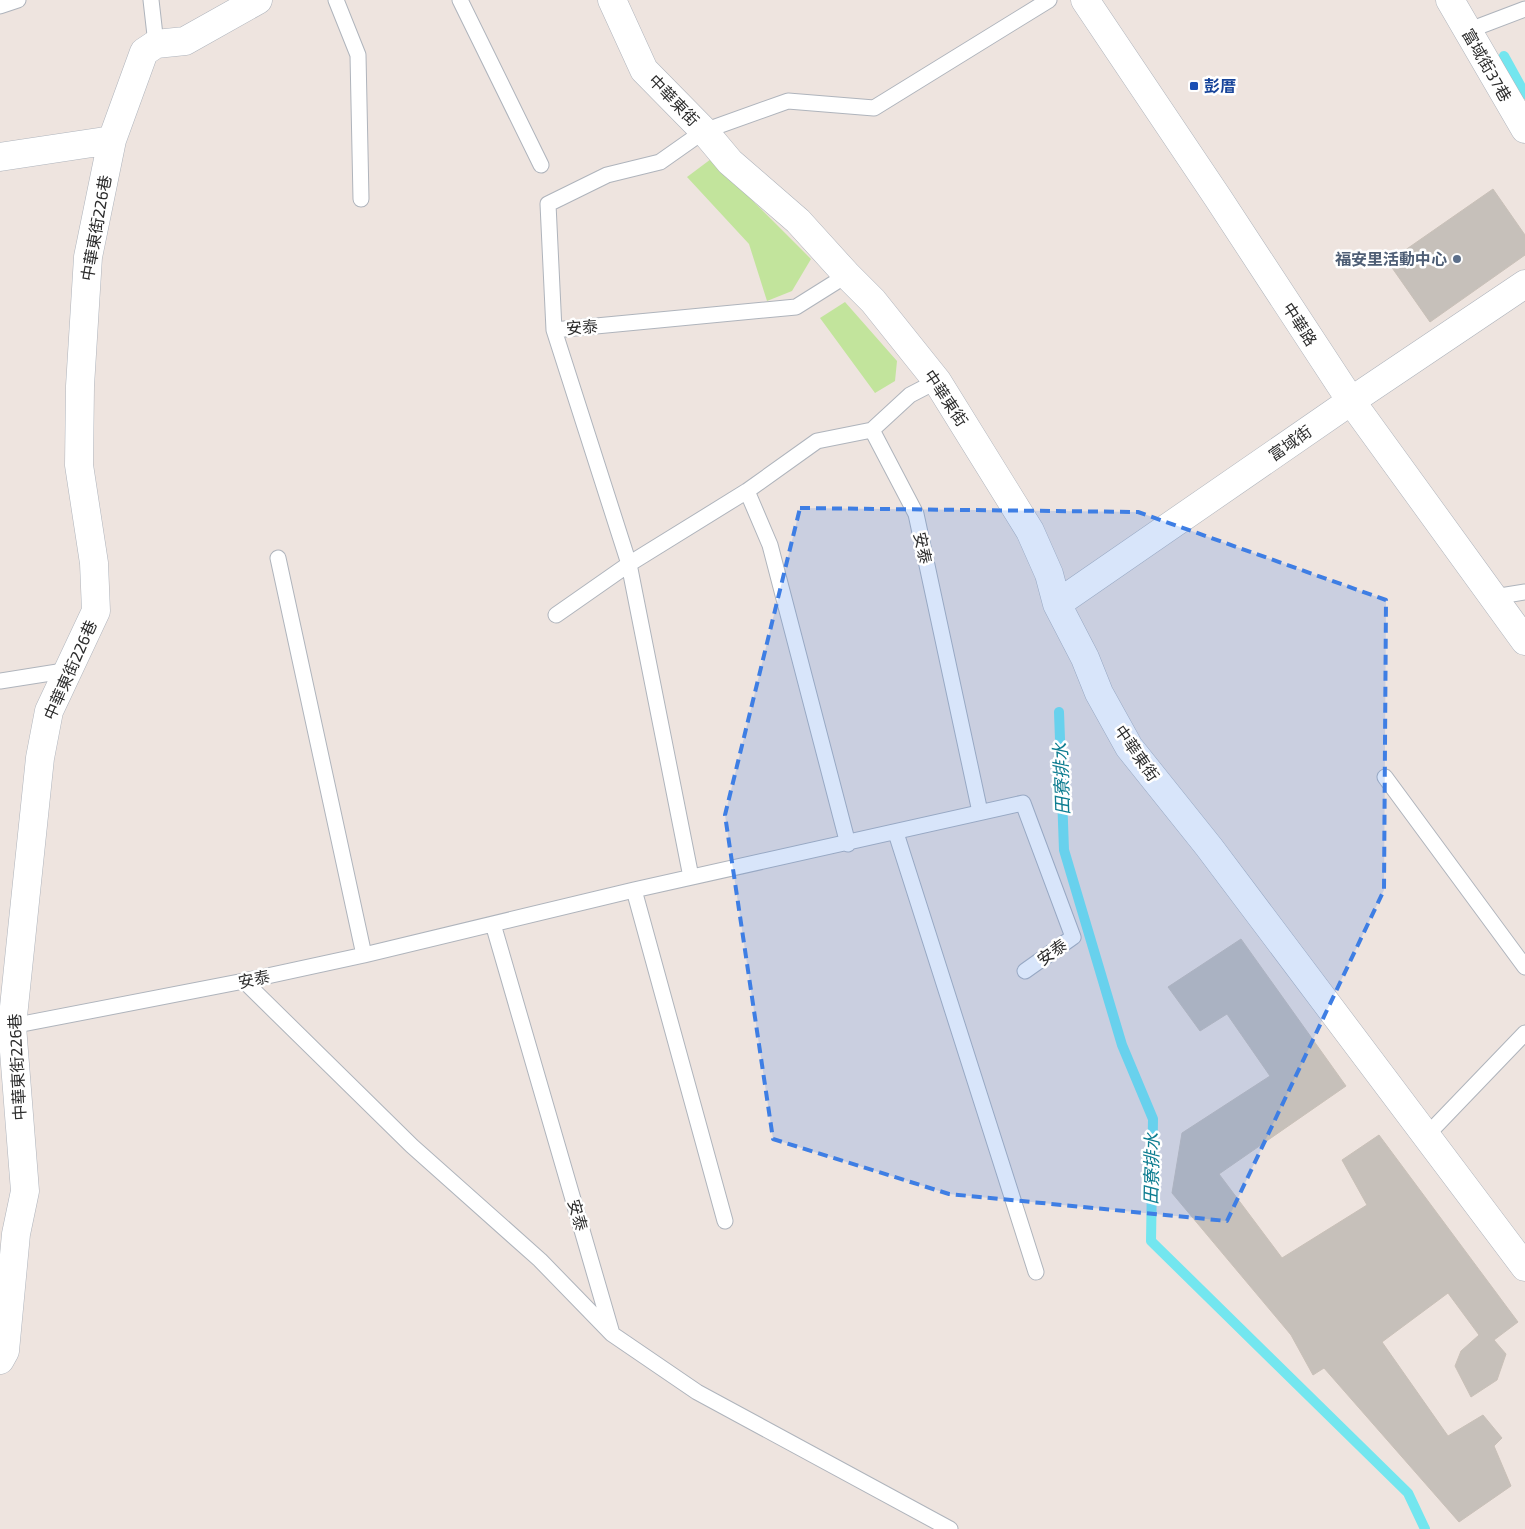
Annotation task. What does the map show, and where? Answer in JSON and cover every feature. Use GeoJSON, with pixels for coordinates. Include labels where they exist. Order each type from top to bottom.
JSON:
{"type":"FeatureCollection","features":[{"type":"Feature","properties":{"kind":"street"},"geometry":{"type":"LineString","coordinates":[[156,44],[185,41],[258,0]]}},
{"type":"Feature","properties":{"kind":"street","name":"中華東街"},"geometry":{"type":"LineString","coordinates":[[612,0],[644,70],[730,162],[798,221],[873,301],[936,381],[1030,531],[1049,574],[1057,604],[1085,658],[1099,693],[1129,747],[1209,848],[1525,1267]]}},
{"type":"Feature","properties":{"kind":"street","name":"中華路"},"geometry":{"type":"LineString","coordinates":[[1085,0],[1218,198],[1350,401],[1525,641]]}},
{"type":"Feature","properties":{"kind":"street","name":"富域街37巷"},"geometry":{"type":"LineString","coordinates":[[1450,0],[1525,129]]}},
{"type":"Feature","properties":{"kind":"street","name":"中華東街226巷"},"geometry":{"type":"LineString","coordinates":[[0,1360],[5,1351],[16,1234],[25,1191],[12,1026],[40,758],[49,711],[70,670],[96,610],[94,563],[79,465],[80,386],[88,257],[112,140],[144,52],[156,44]]}},
{"type":"Feature","properties":{"kind":"street"},"geometry":{"type":"LineString","coordinates":[[0,156],[112,140]]}},
{"type":"Feature","properties":{"kind":"street","name":"富域街"},"geometry":{"type":"LineString","coordinates":[[1057,604],[1350,401],[1525,284]]}},
{"type":"Feature","properties":{"kind":"lane"},"geometry":{"type":"LineString","coordinates":[[0,6],[18,0]]}},
{"type":"Feature","properties":{"kind":"lane"},"geometry":{"type":"LineString","coordinates":[[151,0],[156,44]]}},
{"type":"Feature","properties":{"kind":"lane"},"geometry":{"type":"LineString","coordinates":[[336,0],[358,55],[361,199]]}},
{"type":"Feature","properties":{"kind":"lane"},"geometry":{"type":"LineString","coordinates":[[460,0],[541,165]]}},
{"type":"Feature","properties":{"kind":"lane"},"geometry":{"type":"LineString","coordinates":[[554,330],[548,204],[607,175],[660,162],[704,132],[788,101],[874,108],[1049,0]]}},
{"type":"Feature","properties":{"kind":"lane"},"geometry":{"type":"LineString","coordinates":[[1467,30],[1525,9]]}},
{"type":"Feature","properties":{"kind":"lane","name":"安泰"},"geometry":{"type":"LineString","coordinates":[[691,877],[629,564],[554,330],[796,307],[847,275]]}},
{"type":"Feature","properties":{"kind":"lane"},"geometry":{"type":"LineString","coordinates":[[556,615],[629,564],[747,491],[817,442],[872,430],[910,395],[936,381]]}},
{"type":"Feature","properties":{"kind":"lane","name":"安泰"},"geometry":{"type":"LineString","coordinates":[[872,430],[916,514],[980,812]]}},
{"type":"Feature","properties":{"kind":"lane"},"geometry":{"type":"LineString","coordinates":[[747,491],[770,545],[848,844]]}},
{"type":"Feature","properties":{"kind":"lane"},"geometry":{"type":"LineString","coordinates":[[278,558],[364,955]]}},
{"type":"Feature","properties":{"kind":"lane"},"geometry":{"type":"LineString","coordinates":[[1494,598],[1525,592]]}},
{"type":"Feature","properties":{"kind":"lane"},"geometry":{"type":"LineString","coordinates":[[0,681],[70,670]]}},
{"type":"Feature","properties":{"kind":"lane"},"geometry":{"type":"LineString","coordinates":[[1385,777],[1525,967]]}},
{"type":"Feature","properties":{"kind":"lane","name":"安泰"},"geometry":{"type":"LineString","coordinates":[[12,1026],[244,982],[634,890],[848,844],[1023,803],[1073,937],[1025,971]]}},
{"type":"Feature","properties":{"kind":"lane"},"geometry":{"type":"LineString","coordinates":[[896,833],[1036,1272]]}},
{"type":"Feature","properties":{"kind":"lane"},"geometry":{"type":"LineString","coordinates":[[634,890],[725,1221]]}},
{"type":"Feature","properties":{"kind":"lane","name":"安泰"},"geometry":{"type":"LineString","coordinates":[[493,924],[612,1334]]}},
{"type":"Feature","properties":{"kind":"lane"},"geometry":{"type":"LineString","coordinates":[[244,982],[412,1146],[540,1260],[612,1334],[697,1392],[950,1529]]}},
{"type":"Feature","properties":{"kind":"lane"},"geometry":{"type":"LineString","coordinates":[[1426,1136],[1525,1033]]}},
{"type":"Feature","properties":{"kind":"highlighted area"},"geometry":{"type":"Polygon","coordinates":[[[800,508],[1138,512],[1386,600],[1384,890],[1227,1221],[949,1194],[773,1139],[725,815],[800,508]]]}},
{"type":"Feature","properties":{"kind":"green space"},"geometry":{"type":"Polygon","coordinates":[[[711,159],[811,259],[792,291],[767,301],[749,244],[687,177],[711,159]]]}},
{"type":"Feature","properties":{"kind":"green space"},"geometry":{"type":"Polygon","coordinates":[[[845,302],[897,361],[895,381],[875,393],[820,318],[845,302]]]}},
{"type":"Feature","properties":{"kind":"building","name":"福安里活動中心"},"geometry":{"type":"Polygon","coordinates":[[[1493,189],[1525,235],[1525,255],[1430,322],[1388,262],[1493,189]]]}},
{"type":"Feature","properties":{"kind":"building"},"geometry":{"type":"Polygon","coordinates":[[[1241,939],[1346,1086],[1219,1174],[1282,1258],[1367,1205],[1342,1160],[1379,1135],[1518,1322],[1494,1340],[1506,1354],[1497,1380],[1471,1397],[1455,1366],[1461,1351],[1479,1335],[1448,1293],[1382,1342],[1448,1436],[1483,1415],[1502,1438],[1494,1446],[1511,1486],[1459,1522],[1324,1368],[1313,1375],[1291,1335],[1172,1193],[1182,1133],[1270,1076],[1227,1014],[1200,1031],[1168,987],[1241,939]]]}},
{"type":"Feature","properties":{"kind":"waterway"},"geometry":{"type":"LineString","coordinates":[[1504,56],[1525,94]]}},
{"type":"Feature","properties":{"kind":"waterway","name":"田寮排水"},"geometry":{"type":"LineString","coordinates":[[1059,712],[1064,850],[1122,1045],[1153,1119],[1151,1241],[1408,1493],[1425,1529]]}},
{"type":"Feature","properties":{"kind":"place","name":"彭厝"},"geometry":{"type":"Point","coordinates":[1194,86]}},
{"type":"Feature","properties":{"kind":"place","name":"福安里活動中心"},"geometry":{"type":"Point","coordinates":[1457,259]}}]}
